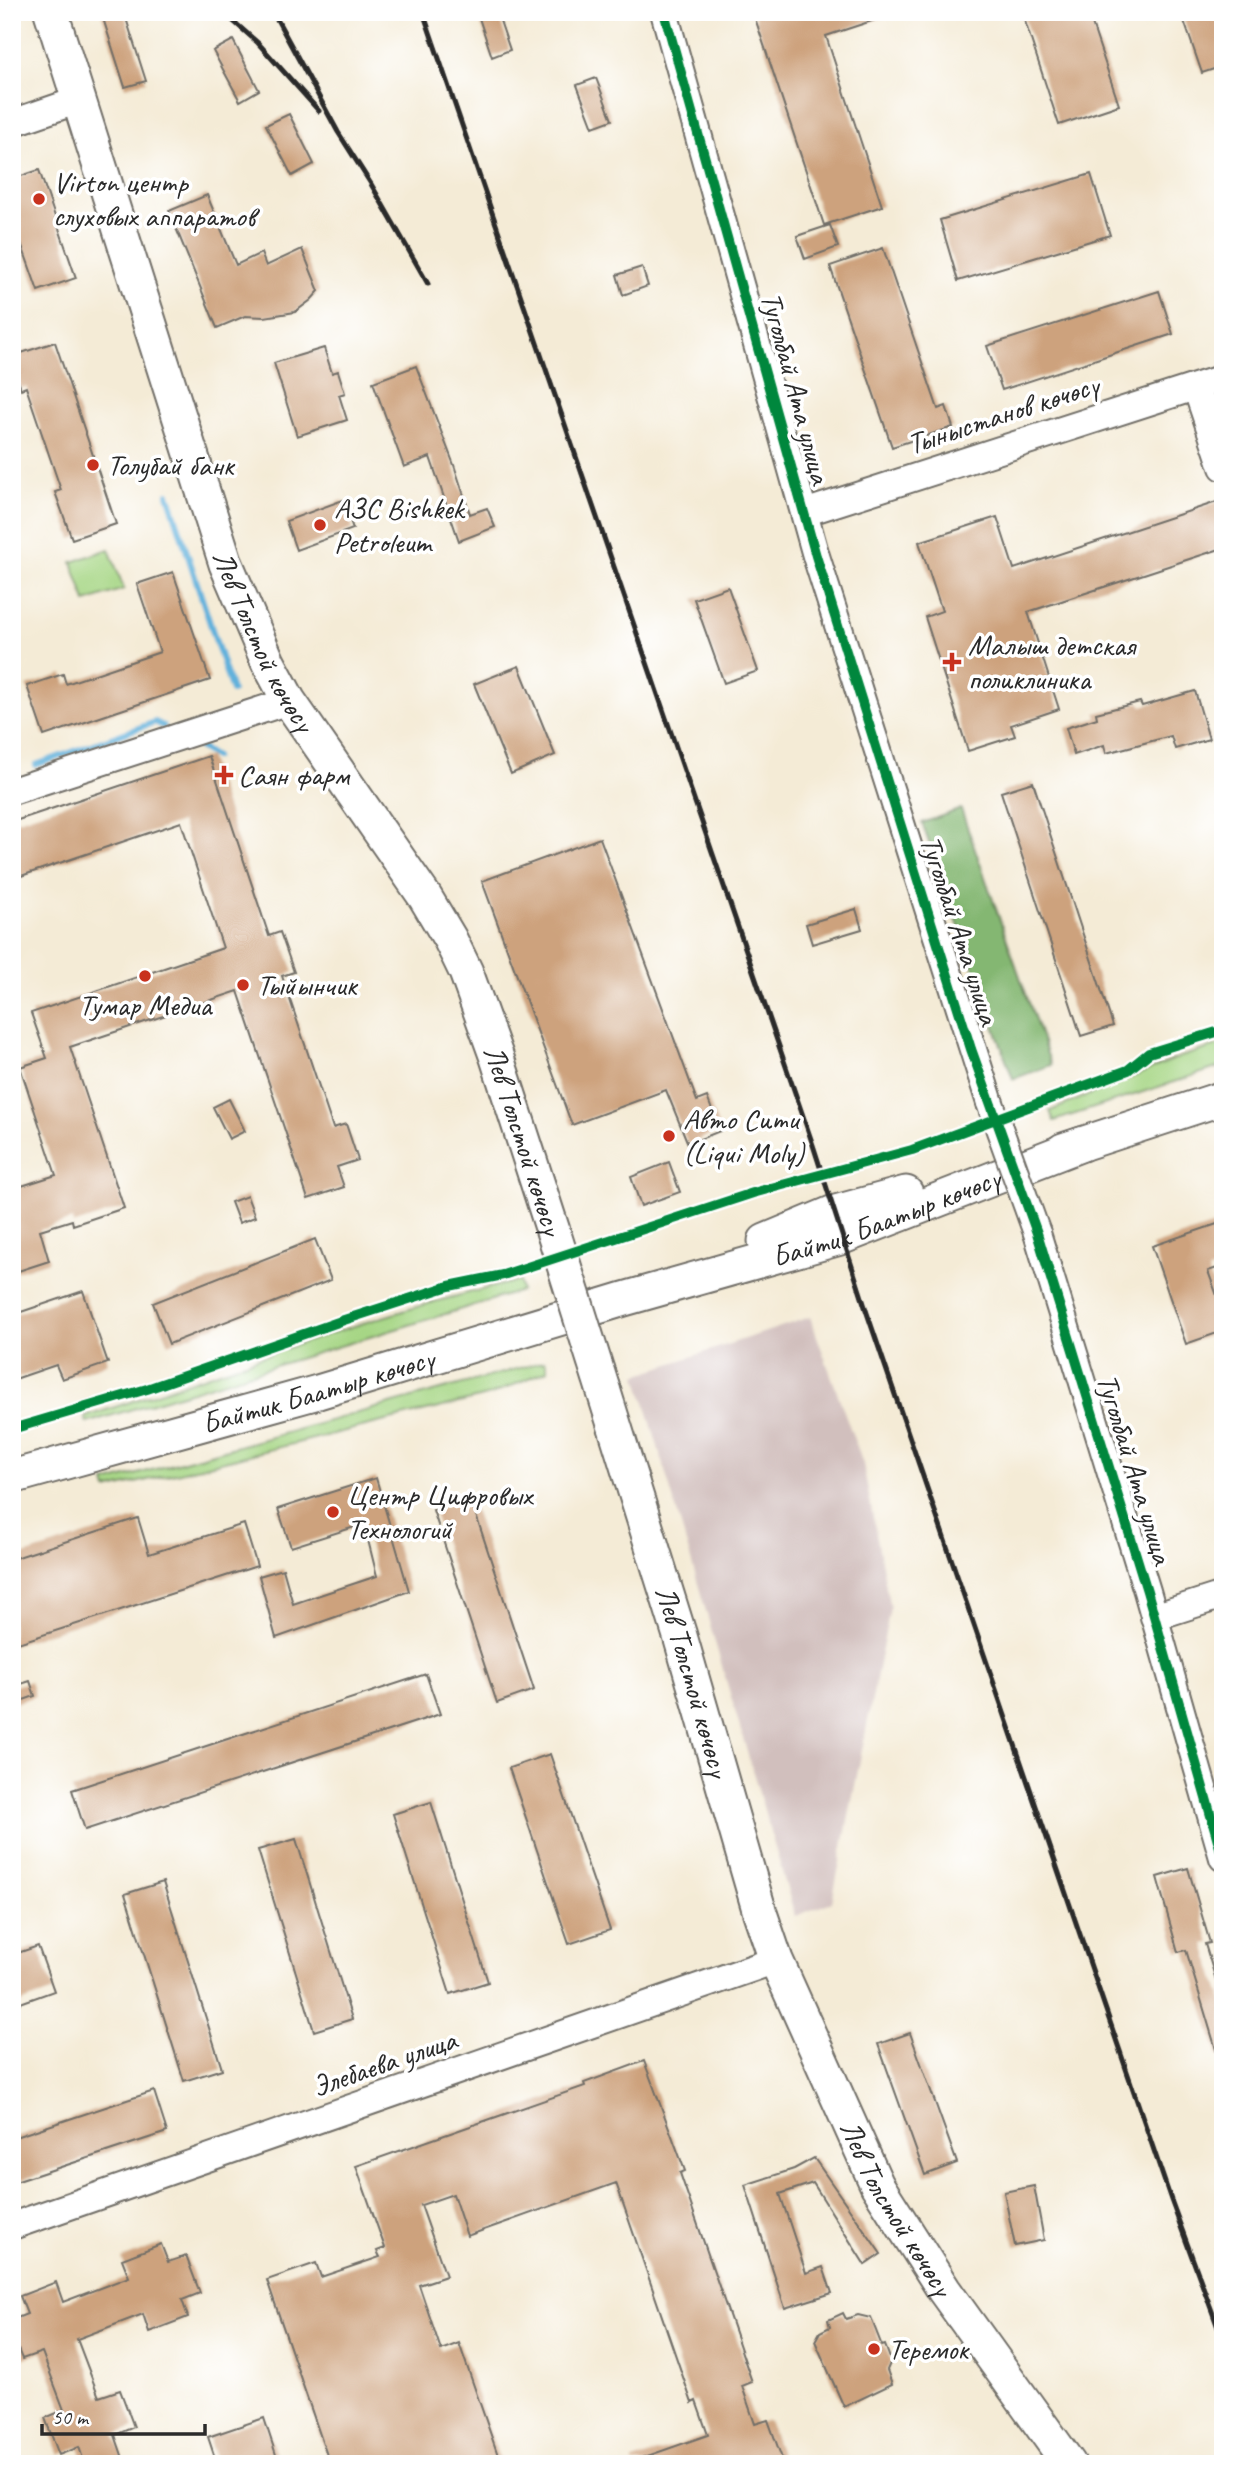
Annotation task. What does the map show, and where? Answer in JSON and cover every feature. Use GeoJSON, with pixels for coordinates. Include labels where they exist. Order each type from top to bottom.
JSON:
{"type":"FeatureCollection","features":[{"type":"Feature","properties":{"kind":"main road","name":"Лев Толстой көчөсү"},"geometry":{"type":"LineString","coordinates":[[51,12],[226,564],[268,662],[289,701],[425,897],[466,972],[497,1058],[603,1389],[776,1960],[877,2185],[944,2290],[1069,2464]]}},
{"type":"Feature","properties":{"kind":"main road","name":"Байтик Баатыр көчөсү"},"geometry":{"type":"LineString","coordinates":[[12,1477],[318,1392],[624,1299],[832,1213],[1082,1144],[1223,1098]]}},
{"type":"Feature","properties":{"kind":"street","name":"Туголбай Ата улица"},"geometry":{"type":"LineString","coordinates":[[664,12],[816,556],[990,1103],[1037,1233],[1154,1617],[1223,1858]]}},
{"type":"Feature","properties":{"kind":"street"},"geometry":{"type":"LineString","coordinates":[[12,124],[79,100]]}},
{"type":"Feature","properties":{"kind":"street","name":"Тыныстанов көчөсү"},"geometry":{"type":"LineString","coordinates":[[804,513],[1223,378]]}},
{"type":"Feature","properties":{"kind":"street"},"geometry":{"type":"LineString","coordinates":[[1196,387],[1223,467]]}},
{"type":"Feature","properties":{"kind":"street"},"geometry":{"type":"LineString","coordinates":[[12,791],[289,701]]}},
{"type":"Feature","properties":{"kind":"street"},"geometry":{"type":"LineString","coordinates":[[1154,1617],[1223,1595]]}},
{"type":"Feature","properties":{"kind":"street","name":"Элебаева улица"},"geometry":{"type":"LineString","coordinates":[[12,2226],[776,1960]]}},
{"type":"Feature","properties":{"kind":"shaded area"},"geometry":{"type":"Polygon","coordinates":[[[810,1317],[863,1464],[890,1608],[832,1902],[795,1916],[637,1375],[810,1317]]]}},
{"type":"Feature","properties":{"kind":"green space"},"geometry":{"type":"Polygon","coordinates":[[[109,549],[124,589],[86,602],[72,562],[109,549]]]}},
{"type":"Feature","properties":{"kind":"green space"},"geometry":{"type":"Polygon","coordinates":[[[961,809],[1051,1065],[1013,1079],[922,823],[961,809]]]}},
{"type":"Feature","properties":{"kind":"green space"},"geometry":{"type":"Polygon","coordinates":[[[1223,1044],[1223,1066],[1054,1121],[1050,1111],[1180,1057],[1223,1044]]]}},
{"type":"Feature","properties":{"kind":"green space"},"geometry":{"type":"Polygon","coordinates":[[[519,1281],[521,1291],[87,1423],[85,1417],[300,1343],[409,1309],[519,1281]]]}},
{"type":"Feature","properties":{"kind":"green space"},"geometry":{"type":"Polygon","coordinates":[[[545,1361],[548,1370],[491,1395],[107,1490],[105,1483],[545,1361]]]}},
{"type":"Feature","properties":{"kind":"building"},"geometry":{"type":"Polygon","coordinates":[[[101,12],[124,12],[146,81],[125,87],[101,12]]]}},
{"type":"Feature","properties":{"kind":"building"},"geometry":{"type":"Polygon","coordinates":[[[477,12],[497,12],[510,50],[492,57],[477,12]]]}},
{"type":"Feature","properties":{"kind":"building"},"geometry":{"type":"Polygon","coordinates":[[[753,12],[887,12],[887,16],[826,36],[882,206],[824,225],[753,12]]]}},
{"type":"Feature","properties":{"kind":"building"},"geometry":{"type":"Polygon","coordinates":[[[1022,12],[1088,12],[1119,105],[1059,125],[1022,12]]]}},
{"type":"Feature","properties":{"kind":"building"},"geometry":{"type":"Polygon","coordinates":[[[1181,12],[1223,12],[1223,66],[1202,73],[1181,12]]]}},
{"type":"Feature","properties":{"kind":"building"},"geometry":{"type":"Polygon","coordinates":[[[233,40],[259,90],[240,101],[213,51],[233,40]]]}},
{"type":"Feature","properties":{"kind":"building"},"geometry":{"type":"Polygon","coordinates":[[[596,78],[612,120],[593,127],[577,85],[596,78]]]}},
{"type":"Feature","properties":{"kind":"building"},"geometry":{"type":"Polygon","coordinates":[[[289,114],[314,164],[292,176],[266,125],[289,114]]]}},
{"type":"Feature","properties":{"kind":"building"},"geometry":{"type":"Polygon","coordinates":[[[39,170],[76,278],[38,291],[15,226],[12,227],[12,179],[39,170]]]}},
{"type":"Feature","properties":{"kind":"building"},"geometry":{"type":"Polygon","coordinates":[[[1091,174],[1110,235],[958,281],[940,220],[1091,174]]]}},
{"type":"Feature","properties":{"kind":"building"},"geometry":{"type":"Polygon","coordinates":[[[207,195],[236,265],[261,253],[266,266],[302,249],[319,291],[311,300],[295,312],[264,317],[245,316],[217,328],[169,211],[207,195]]]}},
{"type":"Feature","properties":{"kind":"building"},"geometry":{"type":"Polygon","coordinates":[[[830,225],[838,247],[805,259],[797,236],[830,225]]]}},
{"type":"Feature","properties":{"kind":"building"},"geometry":{"type":"Polygon","coordinates":[[[883,248],[938,409],[946,406],[953,427],[892,447],[830,266],[883,248]]]}},
{"type":"Feature","properties":{"kind":"building"},"geometry":{"type":"Polygon","coordinates":[[[642,267],[648,286],[623,295],[617,275],[642,267]]]}},
{"type":"Feature","properties":{"kind":"building"},"geometry":{"type":"Polygon","coordinates":[[[1159,291],[1173,334],[1002,390],[987,346],[1159,291]]]}},
{"type":"Feature","properties":{"kind":"building"},"geometry":{"type":"Polygon","coordinates":[[[55,342],[116,524],[72,539],[55,492],[61,490],[26,387],[21,389],[12,363],[12,356],[55,342]]]}},
{"type":"Feature","properties":{"kind":"building"},"geometry":{"type":"Polygon","coordinates":[[[324,348],[332,373],[338,371],[345,393],[339,395],[347,420],[297,436],[274,363],[324,348]]]}},
{"type":"Feature","properties":{"kind":"building"},"geometry":{"type":"Polygon","coordinates":[[[416,366],[470,514],[487,508],[495,527],[459,541],[430,457],[404,467],[373,382],[416,366]]]}},
{"type":"Feature","properties":{"kind":"building","name":"АЗС Bishkek Petroleum"},"geometry":{"type":"Polygon","coordinates":[[[343,500],[353,529],[296,550],[286,521],[343,500]]]}},
{"type":"Feature","properties":{"kind":"building"},"geometry":{"type":"Polygon","coordinates":[[[1223,500],[1223,548],[1028,612],[1059,709],[1011,725],[1015,736],[968,751],[925,617],[942,611],[919,542],[997,517],[1014,569],[1223,500]]]}},
{"type":"Feature","properties":{"kind":"building"},"geometry":{"type":"Polygon","coordinates":[[[173,572],[210,680],[44,736],[27,686],[63,674],[66,684],[160,652],[137,584],[173,572]]]}},
{"type":"Feature","properties":{"kind":"building"},"geometry":{"type":"Polygon","coordinates":[[[728,587],[758,671],[724,683],[694,599],[728,587]]]}},
{"type":"Feature","properties":{"kind":"building"},"geometry":{"type":"Polygon","coordinates":[[[519,666],[555,755],[511,774],[474,684],[519,666]]]}},
{"type":"Feature","properties":{"kind":"building"},"geometry":{"type":"Polygon","coordinates":[[[1195,691],[1209,739],[1175,749],[1171,736],[1106,753],[1104,745],[1074,755],[1066,728],[1097,718],[1096,713],[1140,702],[1142,706],[1195,691]]]}},
{"type":"Feature","properties":{"kind":"building"},"geometry":{"type":"Polygon","coordinates":[[[209,756],[269,936],[280,932],[294,972],[282,976],[333,1128],[346,1124],[358,1160],[337,1167],[344,1187],[308,1199],[238,991],[70,1047],[124,1208],[73,1225],[72,1220],[40,1230],[49,1261],[12,1273],[12,1189],[56,1175],[20,1067],[47,1058],[31,1013],[223,948],[181,822],[12,879],[12,822],[209,756]]]}},
{"type":"Feature","properties":{"kind":"building"},"geometry":{"type":"Polygon","coordinates":[[[1033,782],[1113,1026],[1081,1036],[1001,792],[1033,782]]]}},
{"type":"Feature","properties":{"kind":"building"},"geometry":{"type":"Polygon","coordinates":[[[600,838],[697,1101],[707,1097],[720,1131],[688,1144],[666,1090],[572,1125],[482,881],[600,838]]]}},
{"type":"Feature","properties":{"kind":"building"},"geometry":{"type":"Polygon","coordinates":[[[856,909],[862,929],[812,944],[806,924],[856,909]]]}},
{"type":"Feature","properties":{"kind":"building"},"geometry":{"type":"Polygon","coordinates":[[[229,1099],[245,1131],[229,1139],[213,1107],[229,1099]]]}},
{"type":"Feature","properties":{"kind":"building"},"geometry":{"type":"Polygon","coordinates":[[[669,1162],[680,1192],[641,1206],[631,1177],[669,1162]]]}},
{"type":"Feature","properties":{"kind":"building"},"geometry":{"type":"Polygon","coordinates":[[[247,1196],[255,1217],[239,1223],[231,1202],[247,1196]]]}},
{"type":"Feature","properties":{"kind":"building"},"geometry":{"type":"Polygon","coordinates":[[[1223,1222],[1223,1266],[1208,1271],[1223,1312],[1217,1314],[1223,1331],[1186,1344],[1152,1246],[1223,1222]]]}},
{"type":"Feature","properties":{"kind":"building"},"geometry":{"type":"Polygon","coordinates":[[[315,1239],[331,1280],[169,1344],[153,1303],[315,1239]]]}},
{"type":"Feature","properties":{"kind":"building"},"geometry":{"type":"Polygon","coordinates":[[[83,1291],[108,1363],[62,1379],[56,1365],[12,1380],[12,1315],[83,1291]]]}},
{"type":"Feature","properties":{"kind":"building"},"geometry":{"type":"Polygon","coordinates":[[[376,1478],[409,1591],[276,1638],[259,1576],[283,1569],[293,1604],[377,1576],[364,1524],[291,1547],[278,1509],[376,1478]]]}},
{"type":"Feature","properties":{"kind":"building"},"geometry":{"type":"Polygon","coordinates":[[[470,1497],[534,1690],[497,1703],[433,1510],[470,1497]]]}},
{"type":"Feature","properties":{"kind":"building"},"geometry":{"type":"Polygon","coordinates":[[[138,1518],[149,1554],[244,1524],[257,1566],[12,1645],[12,1559],[138,1518]]]}},
{"type":"Feature","properties":{"kind":"building"},"geometry":{"type":"Polygon","coordinates":[[[426,1674],[440,1714],[85,1830],[72,1790],[426,1674]]]}},
{"type":"Feature","properties":{"kind":"building"},"geometry":{"type":"Polygon","coordinates":[[[30,1681],[35,1696],[12,1704],[12,1687],[30,1681]]]}},
{"type":"Feature","properties":{"kind":"building"},"geometry":{"type":"Polygon","coordinates":[[[550,1754],[610,1930],[569,1944],[509,1768],[550,1754]]]}},
{"type":"Feature","properties":{"kind":"building"},"geometry":{"type":"Polygon","coordinates":[[[431,1802],[488,1982],[450,1994],[393,1814],[431,1802]]]}},
{"type":"Feature","properties":{"kind":"building"},"geometry":{"type":"Polygon","coordinates":[[[296,1839],[352,2019],[314,2031],[258,1850],[296,1839]]]}},
{"type":"Feature","properties":{"kind":"building"},"geometry":{"type":"Polygon","coordinates":[[[1188,1868],[1210,1943],[1205,1944],[1223,2003],[1223,2056],[1218,2056],[1186,1950],[1178,1952],[1157,1877],[1188,1868]]]}},
{"type":"Feature","properties":{"kind":"building"},"geometry":{"type":"Polygon","coordinates":[[[163,1882],[222,2069],[184,2081],[125,1894],[163,1882]]]}},
{"type":"Feature","properties":{"kind":"building"},"geometry":{"type":"Polygon","coordinates":[[[38,1946],[54,1991],[12,2006],[12,1955],[38,1946]]]}},
{"type":"Feature","properties":{"kind":"building"},"geometry":{"type":"Polygon","coordinates":[[[910,2033],[957,2163],[925,2175],[878,2044],[910,2033]]]}},
{"type":"Feature","properties":{"kind":"building"},"geometry":{"type":"Polygon","coordinates":[[[644,2061],[685,2171],[680,2173],[752,2382],[742,2386],[755,2424],[768,2420],[784,2464],[633,2464],[633,2461],[708,2435],[696,2401],[692,2403],[616,2183],[467,2236],[453,2194],[421,2205],[446,2276],[419,2285],[441,2350],[459,2343],[501,2464],[330,2464],[267,2280],[316,2263],[321,2277],[380,2257],[377,2251],[385,2248],[356,2166],[585,2086],[584,2083],[644,2061]]]}},
{"type":"Feature","properties":{"kind":"building"},"geometry":{"type":"Polygon","coordinates":[[[154,2091],[167,2132],[12,2183],[12,2138],[154,2091]]]}},
{"type":"Feature","properties":{"kind":"building"},"geometry":{"type":"Polygon","coordinates":[[[814,2158],[881,2254],[865,2265],[813,2183],[780,2194],[806,2273],[823,2267],[832,2293],[785,2308],[745,2185],[794,2169],[814,2158]]]}},
{"type":"Feature","properties":{"kind":"building"},"geometry":{"type":"Polygon","coordinates":[[[1034,2186],[1044,2240],[1015,2246],[1004,2192],[1034,2186]]]}},
{"type":"Feature","properties":{"kind":"building"},"geometry":{"type":"Polygon","coordinates":[[[161,2244],[168,2262],[186,2256],[200,2293],[182,2300],[188,2317],[149,2332],[143,2314],[77,2339],[99,2397],[120,2390],[134,2427],[115,2435],[125,2464],[85,2464],[79,2447],[59,2455],[45,2418],[64,2410],[42,2352],[22,2359],[12,2334],[12,2320],[27,2314],[20,2296],[56,2282],[63,2302],[129,2277],[122,2259],[161,2244]]]}},
{"type":"Feature","properties":{"kind":"building"},"geometry":{"type":"Polygon","coordinates":[[[843,2313],[846,2319],[858,2315],[871,2318],[891,2361],[887,2370],[892,2384],[844,2407],[815,2341],[820,2332],[830,2327],[828,2320],[843,2313]]]}},
{"type":"Feature","properties":{"kind":"building"},"geometry":{"type":"Polygon","coordinates":[[[264,2418],[279,2464],[217,2464],[208,2437],[264,2418]]]}},
{"type":"Feature","properties":{"kind":"waterway"},"geometry":{"type":"LineString","coordinates":[[168,494],[232,691]]}},
{"type":"Feature","properties":{"kind":"waterway"},"geometry":{"type":"LineString","coordinates":[[36,765],[155,722],[163,726]]}},
{"type":"Feature","properties":{"kind":"waterway"},"geometry":{"type":"LineString","coordinates":[[196,745],[215,757]]}},
{"type":"Feature","properties":{"kind":"railway"},"geometry":{"type":"LineString","coordinates":[[223,12],[258,43],[319,111]]}},
{"type":"Feature","properties":{"kind":"railway"},"geometry":{"type":"LineString","coordinates":[[273,12],[338,132],[428,284]]}},
{"type":"Feature","properties":{"kind":"railway"},"geometry":{"type":"LineString","coordinates":[[423,12],[813,1145],[867,1313],[1171,2200],[1223,2341]]}},
{"type":"Feature","properties":{"kind":"cycle path"},"geometry":{"type":"LineString","coordinates":[[664,12],[816,556],[971,1049],[1037,1233],[1147,1591],[1223,1858]]}},
{"type":"Feature","properties":{"kind":"cycle path"},"geometry":{"type":"LineString","coordinates":[[12,1429],[147,1389],[449,1286],[503,1275],[753,1193],[912,1150],[1128,1070],[1149,1053],[1223,1030]]}},
{"type":"Feature","properties":{"kind":"place","name":"Virton центр слуховых аппаратов"},"geometry":{"type":"Point","coordinates":[39,199]}},
{"type":"Feature","properties":{"kind":"place","name":"Толубай банк"},"geometry":{"type":"Point","coordinates":[93,465]}},
{"type":"Feature","properties":{"kind":"place","name":"АЗС Bishkek Petroleum"},"geometry":{"type":"Point","coordinates":[320,525]}},
{"type":"Feature","properties":{"kind":"place","name":"Малыш детская поликлиника"},"geometry":{"type":"Point","coordinates":[952,662]}},
{"type":"Feature","properties":{"kind":"place","name":"Саян фарм"},"geometry":{"type":"Point","coordinates":[224,775]}},
{"type":"Feature","properties":{"kind":"place","name":"Тумар Медиа"},"geometry":{"type":"Point","coordinates":[145,976]}},
{"type":"Feature","properties":{"kind":"place","name":"Тыйынчик"},"geometry":{"type":"Point","coordinates":[243,985]}},
{"type":"Feature","properties":{"kind":"place","name":"Авто Сити (Liqui Moly)"},"geometry":{"type":"Point","coordinates":[669,1136]}},
{"type":"Feature","properties":{"kind":"place","name":"Центр Цифровых Технологий"},"geometry":{"type":"Point","coordinates":[333,1512]}},
{"type":"Feature","properties":{"kind":"place","name":"Теремок"},"geometry":{"type":"Point","coordinates":[874,2349]}}]}
